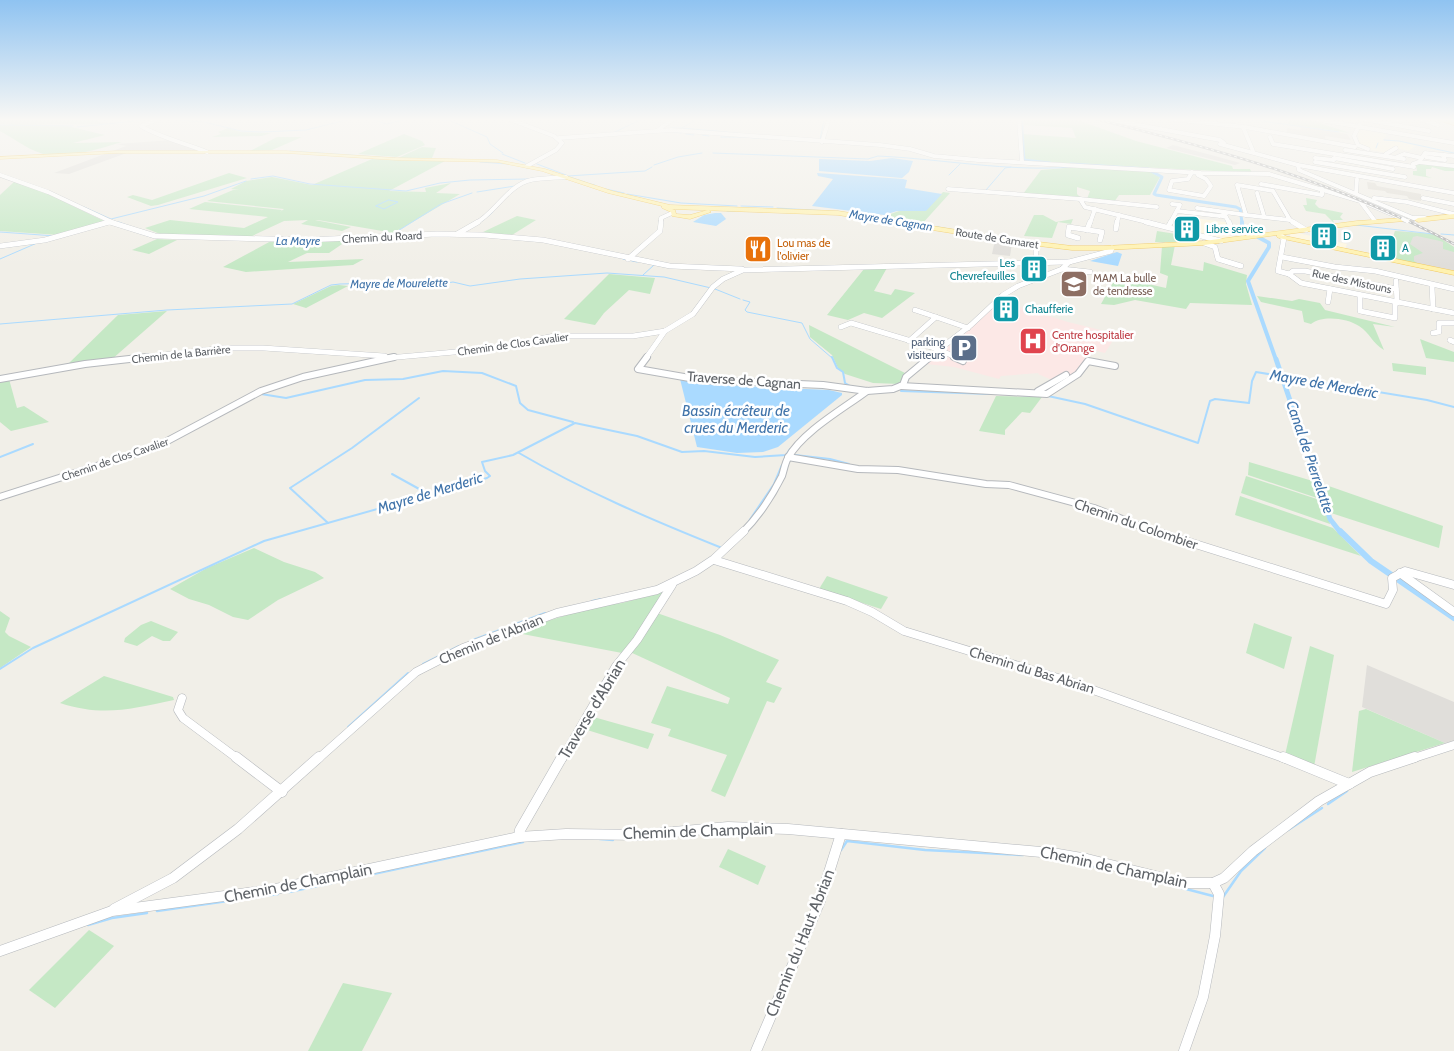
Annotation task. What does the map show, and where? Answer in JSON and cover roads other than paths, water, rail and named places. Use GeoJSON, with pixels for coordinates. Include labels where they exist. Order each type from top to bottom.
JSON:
{"type":"FeatureCollection","features":[{"type":"Feature","properties":{"kind":"main road","name":"Route de Camaret"},"geometry":{"type":"LineString","coordinates":[[534,168],[660,205],[690,217],[699,211]]}},
{"type":"Feature","properties":{"kind":"main road","name":"Route de Camaret"},"geometry":{"type":"LineString","coordinates":[[674,212],[690,207],[699,211],[759,208],[838,213],[1028,243],[1072,248],[1112,248],[1204,243],[1278,235],[1375,221],[1405,220]]}},
{"type":"Feature","properties":{"kind":"main road"},"geometry":{"type":"LineString","coordinates":[[1418,220],[1438,218],[1445,212],[1454,216]]}},
{"type":"Feature","properties":{"kind":"main road"},"geometry":{"type":"LineString","coordinates":[[1278,235],[1454,274]]}},
{"type":"Feature","properties":{"kind":"street"},"geometry":{"type":"LineString","coordinates":[[1127,168],[1274,174],[1360,201],[1405,220]]}},
{"type":"Feature","properties":{"kind":"street"},"geometry":{"type":"LineString","coordinates":[[1299,168],[1299,170],[1414,218],[1438,218]]}},
{"type":"Feature","properties":{"kind":"street"},"geometry":{"type":"LineString","coordinates":[[1316,168],[1454,193]]}},
{"type":"Feature","properties":{"kind":"street"},"geometry":{"type":"LineString","coordinates":[[1353,168],[1367,171],[1410,171]]}},
{"type":"Feature","properties":{"kind":"street"},"geometry":{"type":"LineString","coordinates":[[1388,168],[1393,169]]}},
{"type":"Feature","properties":{"kind":"street"},"geometry":{"type":"LineString","coordinates":[[1403,168],[1410,171]]}},
{"type":"Feature","properties":{"kind":"street"},"geometry":{"type":"LineString","coordinates":[[1401,184],[1413,168]]}},
{"type":"Feature","properties":{"kind":"street"},"geometry":{"type":"LineString","coordinates":[[1364,177],[1367,171]]}},
{"type":"Feature","properties":{"kind":"street"},"geometry":{"type":"LineString","coordinates":[[1195,172],[1206,179],[1211,189],[1204,196],[1169,190],[1172,181],[1188,179],[1195,172]]}},
{"type":"Feature","properties":{"kind":"street","name":"Chemin du Roard"},"geometry":{"type":"LineString","coordinates":[[0,176],[48,192],[110,222],[148,235],[187,238],[307,240],[457,234],[542,240],[628,259],[670,266],[743,270]]}},
{"type":"Feature","properties":{"kind":"street"},"geometry":{"type":"LineString","coordinates":[[457,234],[484,219],[514,189],[529,180],[563,176]]}},
{"type":"Feature","properties":{"kind":"street"},"geometry":{"type":"LineString","coordinates":[[1356,193],[1357,179]]}},
{"type":"Feature","properties":{"kind":"street"},"geometry":{"type":"LineString","coordinates":[[1246,215],[1235,184],[1273,191],[1290,220]]}},
{"type":"Feature","properties":{"kind":"street"},"geometry":{"type":"LineString","coordinates":[[1259,184],[1322,195],[1322,188]]}},
{"type":"Feature","properties":{"kind":"street"},"geometry":{"type":"LineString","coordinates":[[1422,200],[1424,188]]}},
{"type":"Feature","properties":{"kind":"street"},"geometry":{"type":"LineString","coordinates":[[948,189],[1157,207]]}},
{"type":"Feature","properties":{"kind":"street"},"geometry":{"type":"LineString","coordinates":[[1441,202],[1442,191]]}},
{"type":"Feature","properties":{"kind":"street"},"geometry":{"type":"LineString","coordinates":[[1257,193],[1264,216]]}},
{"type":"Feature","properties":{"kind":"street"},"geometry":{"type":"LineString","coordinates":[[1366,197],[1407,202],[1445,212]]}},
{"type":"Feature","properties":{"kind":"street"},"geometry":{"type":"LineString","coordinates":[[1080,199],[1085,207],[1221,241]]}},
{"type":"Feature","properties":{"kind":"street"},"geometry":{"type":"LineString","coordinates":[[1422,200],[1445,212]]}},
{"type":"Feature","properties":{"kind":"street"},"geometry":{"type":"LineString","coordinates":[[1407,202],[1422,200],[1454,204]]}},
{"type":"Feature","properties":{"kind":"street"},"geometry":{"type":"LineString","coordinates":[[1360,201],[1365,205],[1375,221]]}},
{"type":"Feature","properties":{"kind":"street"},"geometry":{"type":"LineString","coordinates":[[1168,227],[1180,205],[1172,204]]}},
{"type":"Feature","properties":{"kind":"street"},"geometry":{"type":"LineString","coordinates":[[1196,208],[1224,215],[1230,225]]}},
{"type":"Feature","properties":{"kind":"street"},"geometry":{"type":"LineString","coordinates":[[1087,230],[1095,209]]}},
{"type":"Feature","properties":{"kind":"street"},"geometry":{"type":"LineString","coordinates":[[1178,210],[1224,215],[1264,216],[1290,220],[1306,230]]}},
{"type":"Feature","properties":{"kind":"street"},"geometry":{"type":"LineString","coordinates":[[628,259],[660,231],[660,219],[674,212]]}},
{"type":"Feature","properties":{"kind":"street"},"geometry":{"type":"LineString","coordinates":[[1116,229],[1119,215]]}},
{"type":"Feature","properties":{"kind":"street"},"geometry":{"type":"LineString","coordinates":[[0,246],[45,240],[110,222]]}},
{"type":"Feature","properties":{"kind":"street"},"geometry":{"type":"LineString","coordinates":[[1078,238],[1068,235],[1069,227],[1102,232],[1100,240]]}},
{"type":"Feature","properties":{"kind":"street"},"geometry":{"type":"LineString","coordinates":[[1278,235],[1284,238],[1278,271],[1289,274]]}},
{"type":"Feature","properties":{"kind":"street"},"geometry":{"type":"LineString","coordinates":[[1204,243],[1215,247],[1218,259],[1241,266]]}},
{"type":"Feature","properties":{"kind":"street"},"geometry":{"type":"LineString","coordinates":[[1036,248],[1036,262]]}},
{"type":"Feature","properties":{"kind":"street"},"geometry":{"type":"LineString","coordinates":[[901,386],[906,377],[938,349],[968,328],[991,305],[1013,288],[1064,265],[1111,251],[1112,248]]}},
{"type":"Feature","properties":{"kind":"street"},"geometry":{"type":"LineString","coordinates":[[1282,257],[1334,267],[1371,270],[1454,289]]}},
{"type":"Feature","properties":{"kind":"street","name":"Chemin de Clos Cavalier"},"geometry":{"type":"LineString","coordinates":[[0,498],[156,447],[272,386],[393,357],[476,351],[554,336],[633,336],[664,331],[692,314],[713,287],[723,279],[743,270],[1036,262],[1064,265]]}},
{"type":"Feature","properties":{"kind":"street"},"geometry":{"type":"LineString","coordinates":[[1064,265],[1090,272]]}},
{"type":"Feature","properties":{"kind":"street"},"geometry":{"type":"LineString","coordinates":[[1333,277],[1334,267]]}},
{"type":"Feature","properties":{"kind":"street","name":"Rue des Mistouns"},"geometry":{"type":"LineString","coordinates":[[1289,274],[1300,270],[1396,289],[1396,303]]}},
{"type":"Feature","properties":{"kind":"street","name":"Rue des Mistouns"},"geometry":{"type":"LineString","coordinates":[[1289,274],[1301,283],[1454,313]]}},
{"type":"Feature","properties":{"kind":"street"},"geometry":{"type":"LineString","coordinates":[[1396,281],[1396,289]]}},
{"type":"Feature","properties":{"kind":"street"},"geometry":{"type":"LineString","coordinates":[[1432,284],[1433,309]]}},
{"type":"Feature","properties":{"kind":"street"},"geometry":{"type":"LineString","coordinates":[[1328,302],[1330,289]]}},
{"type":"Feature","properties":{"kind":"street"},"geometry":{"type":"LineString","coordinates":[[1360,295],[1360,312],[1395,318],[1396,303]]}},
{"type":"Feature","properties":{"kind":"street"},"geometry":{"type":"LineString","coordinates":[[915,310],[968,328]]}},
{"type":"Feature","properties":{"kind":"street"},"geometry":{"type":"LineString","coordinates":[[909,341],[936,317]]}},
{"type":"Feature","properties":{"kind":"street"},"geometry":{"type":"LineString","coordinates":[[841,327],[851,323],[938,349],[963,361]]}},
{"type":"Feature","properties":{"kind":"street"},"geometry":{"type":"LineString","coordinates":[[1433,333],[1439,332],[1439,323],[1454,323]]}},
{"type":"Feature","properties":{"kind":"street","name":"Traverse de Cagnan"},"geometry":{"type":"LineString","coordinates":[[664,331],[638,369],[701,380],[862,391]]}},
{"type":"Feature","properties":{"kind":"street","name":"Chemin de la Barrière"},"geometry":{"type":"LineString","coordinates":[[0,379],[86,364],[224,348],[263,348],[393,357]]}},
{"type":"Feature","properties":{"kind":"street"},"geometry":{"type":"LineString","coordinates":[[862,391],[888,390],[901,386],[1051,393],[1082,370],[1088,361],[1097,361],[1115,366]]}},
{"type":"Feature","properties":{"kind":"street"},"geometry":{"type":"LineString","coordinates":[[1035,392],[1043,390],[1066,375]]}},
{"type":"Feature","properties":{"kind":"street","name":"Chemin de l'Abrian"},"geometry":{"type":"LineString","coordinates":[[112,910],[173,878],[238,829],[416,672],[429,664],[463,648],[557,613],[639,595],[672,584],[714,560],[737,540],[754,519],[782,474],[788,457],[862,391]]}},
{"type":"Feature","properties":{"kind":"street","name":"Chemin du Colombier"},"geometry":{"type":"LineString","coordinates":[[788,457],[824,461],[852,468],[884,472],[898,470],[986,484],[1008,485],[1094,508],[1174,539],[1386,604],[1393,590],[1396,575]]}},
{"type":"Feature","properties":{"kind":"street","name":"Chemin du Bas Abrian"},"geometry":{"type":"LineString","coordinates":[[714,560],[847,601],[872,612],[904,631],[1071,682],[1349,784]]}},
{"type":"Feature","properties":{"kind":"street"},"geometry":{"type":"LineString","coordinates":[[1396,575],[1413,572],[1454,585]]}},
{"type":"Feature","properties":{"kind":"street"},"geometry":{"type":"LineString","coordinates":[[1396,575],[1454,612]]}},
{"type":"Feature","properties":{"kind":"street","name":"Traverse d'Abrian"},"geometry":{"type":"LineString","coordinates":[[519,837],[520,830],[616,666],[637,640],[672,584]]}},
{"type":"Feature","properties":{"kind":"street"},"geometry":{"type":"LineString","coordinates":[[182,698],[178,710],[182,718],[282,792]]}},
{"type":"Feature","properties":{"kind":"street"},"geometry":{"type":"LineString","coordinates":[[1184,1051],[1203,997],[1215,936],[1219,894],[1213,883],[1224,878],[1253,851],[1319,802],[1349,784],[1370,772],[1454,745]]}},
{"type":"Feature","properties":{"kind":"street","name":"Chemin de Champlain"},"geometry":{"type":"LineString","coordinates":[[0,951],[80,924],[112,910],[208,900],[276,889],[519,837],[566,834],[641,834],[728,827],[788,828],[1052,853],[1087,859],[1183,883],[1213,883]]}},
{"type":"Feature","properties":{"kind":"street","name":"Chemin du Haut Abrian"},"geometry":{"type":"LineString","coordinates":[[756,1051],[820,900],[841,834]]}},
{"type":"Feature","properties":{"kind":"water"},"geometry":{"type":"Polygon","coordinates":[[[819,168],[910,168],[902,178],[819,171],[819,168]]]}},
{"type":"Feature","properties":{"kind":"water"},"geometry":{"type":"Polygon","coordinates":[[[817,173],[903,179],[907,180],[905,188],[942,194],[926,211],[897,211],[884,215],[812,206],[833,179],[818,176],[817,173]]]}},
{"type":"Feature","properties":{"kind":"water"},"geometry":{"type":"Polygon","coordinates":[[[721,213],[726,219],[716,226],[693,222],[704,215],[721,213]]]}},
{"type":"Feature","properties":{"kind":"water"},"geometry":{"type":"Polygon","coordinates":[[[1117,252],[1122,254],[1118,266],[1090,261],[1117,252]]]}},
{"type":"Feature","properties":{"kind":"water","name":"Bassin écrêteur de crues du Merderic"},"geometry":{"type":"Polygon","coordinates":[[[680,379],[699,384],[829,390],[842,393],[842,395],[778,447],[763,452],[737,453],[697,447],[680,379]]]}},
{"type":"Feature","properties":{"kind":"waterway"},"geometry":{"type":"LineString","coordinates":[[548,168],[566,175]]}},
{"type":"Feature","properties":{"kind":"waterway"},"geometry":{"type":"LineString","coordinates":[[568,176],[645,171],[650,168]]}},
{"type":"Feature","properties":{"kind":"waterway"},"geometry":{"type":"LineString","coordinates":[[949,175],[956,168]]}},
{"type":"Feature","properties":{"kind":"waterway"},"geometry":{"type":"LineString","coordinates":[[986,190],[1005,168]]}},
{"type":"Feature","properties":{"kind":"waterway","name":"Canal de Pierrelatte"},"geometry":{"type":"LineString","coordinates":[[1133,168],[1148,169]]}},
{"type":"Feature","properties":{"kind":"waterway","name":"Canal de Pierrelatte"},"geometry":{"type":"LineString","coordinates":[[1149,170],[1162,177],[1154,194],[1156,195],[1236,207],[1240,209],[1241,213]]}},
{"type":"Feature","properties":{"kind":"waterway","name":"Mayre de Cagnan"},"geometry":{"type":"LineString","coordinates":[[251,179],[273,176],[310,184],[406,191],[440,183],[470,180],[529,179]]}},
{"type":"Feature","properties":{"kind":"waterway","name":"Mayre de Cagnan"},"geometry":{"type":"LineString","coordinates":[[570,177],[585,182]]}},
{"type":"Feature","properties":{"kind":"waterway","name":"Mayre de Cagnan"},"geometry":{"type":"LineString","coordinates":[[84,207],[111,219],[204,196],[246,181]]}},
{"type":"Feature","properties":{"kind":"waterway","name":"Mayre de Cagnan"},"geometry":{"type":"LineString","coordinates":[[587,183],[595,185]]}},
{"type":"Feature","properties":{"kind":"waterway"},"geometry":{"type":"LineString","coordinates":[[477,192],[515,186]]}},
{"type":"Feature","properties":{"kind":"waterway","name":"Mayre de Cagnan"},"geometry":{"type":"LineString","coordinates":[[606,189],[624,193]]}},
{"type":"Feature","properties":{"kind":"waterway"},"geometry":{"type":"LineString","coordinates":[[393,234],[441,204],[472,193]]}},
{"type":"Feature","properties":{"kind":"waterway","name":"Mayre de Cagnan"},"geometry":{"type":"LineString","coordinates":[[627,194],[681,203],[737,206]]}},
{"type":"Feature","properties":{"kind":"waterway"},"geometry":{"type":"LineString","coordinates":[[389,200],[398,202],[384,209],[376,206],[389,200]]}},
{"type":"Feature","properties":{"kind":"waterway","name":"Mayre de Cagnan"},"geometry":{"type":"LineString","coordinates":[[741,206],[773,207]]}},
{"type":"Feature","properties":{"kind":"waterway","name":"Mayre de Cagnan"},"geometry":{"type":"LineString","coordinates":[[777,208],[829,211]]}},
{"type":"Feature","properties":{"kind":"waterway"},"geometry":{"type":"LineString","coordinates":[[727,211],[735,211]]}},
{"type":"Feature","properties":{"kind":"waterway","name":"La Mayre"},"geometry":{"type":"LineString","coordinates":[[482,221],[493,212]]}},
{"type":"Feature","properties":{"kind":"waterway","name":"Mayre de Cagnan"},"geometry":{"type":"LineString","coordinates":[[861,215],[901,221]]}},
{"type":"Feature","properties":{"kind":"waterway","name":"Canal de Pierrelatte"},"geometry":{"type":"LineString","coordinates":[[1241,215],[1242,223]]}},
{"type":"Feature","properties":{"kind":"waterway","name":"La Mayre"},"geometry":{"type":"LineString","coordinates":[[119,222],[129,226]]}},
{"type":"Feature","properties":{"kind":"waterway","name":"Mayre de Cagnan"},"geometry":{"type":"LineString","coordinates":[[916,223],[955,230]]}},
{"type":"Feature","properties":{"kind":"waterway","name":"Canal de Pierrelatte"},"geometry":{"type":"LineString","coordinates":[[1242,223],[1255,235]]}},
{"type":"Feature","properties":{"kind":"waterway","name":"Mayre de Cagnan"},"geometry":{"type":"LineString","coordinates":[[1356,225],[1433,234]]}},
{"type":"Feature","properties":{"kind":"waterway","name":"La Mayre"},"geometry":{"type":"LineString","coordinates":[[0,232],[55,236]]}},
{"type":"Feature","properties":{"kind":"waterway"},"geometry":{"type":"LineString","coordinates":[[136,232],[151,237]]}},
{"type":"Feature","properties":{"kind":"waterway","name":"Mayre de Cagnan"},"geometry":{"type":"LineString","coordinates":[[1441,234],[1454,235]]}},
{"type":"Feature","properties":{"kind":"waterway","name":"Canal de Pierrelatte"},"geometry":{"type":"LineString","coordinates":[[1258,237],[1269,243],[1269,247],[1248,281],[1275,357]]}},
{"type":"Feature","properties":{"kind":"waterway"},"geometry":{"type":"LineString","coordinates":[[0,259],[37,243]]}},
{"type":"Feature","properties":{"kind":"waterway","name":"Mayre de Cagnan"},"geometry":{"type":"LineString","coordinates":[[1151,244],[1164,243]]}},
{"type":"Feature","properties":{"kind":"waterway"},"geometry":{"type":"LineString","coordinates":[[623,259],[637,262]]}},
{"type":"Feature","properties":{"kind":"waterway"},"geometry":{"type":"LineString","coordinates":[[643,275],[654,265]]}},
{"type":"Feature","properties":{"kind":"waterway","name":"Mayre de Mourelette"},"geometry":{"type":"LineString","coordinates":[[0,324],[167,310],[292,304],[331,285],[340,284],[426,282],[435,285],[453,282],[470,286],[520,279],[607,273],[664,277],[711,288]]}},
{"type":"Feature","properties":{"kind":"waterway","name":"Mayre de Mourelette"},"geometry":{"type":"LineString","coordinates":[[715,289],[740,299]]}},
{"type":"Feature","properties":{"kind":"waterway","name":"Mayre de Mourelette"},"geometry":{"type":"LineString","coordinates":[[743,300],[750,302],[745,310],[747,312],[802,323],[810,339],[832,358]]}},
{"type":"Feature","properties":{"kind":"waterway","name":"Mayre de Mourelette"},"geometry":{"type":"LineString","coordinates":[[832,357],[837,368],[843,372],[845,383],[850,386]]}},
{"type":"Feature","properties":{"kind":"waterway","name":"Canal de Pierrelatte"},"geometry":{"type":"LineString","coordinates":[[1276,359],[1330,519],[1341,533]]}},
{"type":"Feature","properties":{"kind":"waterway"},"geometry":{"type":"LineString","coordinates":[[261,394],[286,398],[365,380],[403,379],[443,371],[482,373],[516,386],[520,403],[528,410],[573,422]]}},
{"type":"Feature","properties":{"kind":"waterway","name":"Mayre de Merderic"},"geometry":{"type":"LineString","coordinates":[[1048,396],[1085,404],[1198,443],[1210,401],[1215,399],[1249,403],[1252,381],[1256,372],[1427,400],[1454,407]]}},
{"type":"Feature","properties":{"kind":"waterway","name":"Mayre de Merderic"},"geometry":{"type":"LineString","coordinates":[[901,391],[991,394]]}},
{"type":"Feature","properties":{"kind":"waterway","name":"Mayre de Merderic"},"geometry":{"type":"LineString","coordinates":[[1020,395],[1040,396]]}},
{"type":"Feature","properties":{"kind":"waterway"},"geometry":{"type":"LineString","coordinates":[[328,523],[290,488],[352,448],[419,398]]}},
{"type":"Feature","properties":{"kind":"waterway","name":"Mayre de Merderic"},"geometry":{"type":"LineString","coordinates":[[429,494],[487,478],[490,476],[485,471],[482,462],[513,455],[575,423],[637,436],[682,452],[704,451],[755,457],[786,455],[790,449]]}},
{"type":"Feature","properties":{"kind":"waterway"},"geometry":{"type":"LineString","coordinates":[[0,457],[33,444]]}},
{"type":"Feature","properties":{"kind":"waterway"},"geometry":{"type":"LineString","coordinates":[[519,453],[568,480],[619,504],[722,548]]}},
{"type":"Feature","properties":{"kind":"waterway"},"geometry":{"type":"LineString","coordinates":[[795,455],[830,459],[849,464]]}},
{"type":"Feature","properties":{"kind":"waterway"},"geometry":{"type":"LineString","coordinates":[[749,521],[774,484],[782,465]]}},
{"type":"Feature","properties":{"kind":"waterway"},"geometry":{"type":"LineString","coordinates":[[392,474],[429,494]]}},
{"type":"Feature","properties":{"kind":"waterway","name":"Mayre de Merderic"},"geometry":{"type":"LineString","coordinates":[[328,523],[429,494]]}},
{"type":"Feature","properties":{"kind":"waterway","name":"Mayre de Merderic"},"geometry":{"type":"LineString","coordinates":[[0,669],[33,648],[264,541],[328,523]]}},
{"type":"Feature","properties":{"kind":"waterway","name":"Canal de Pierrelatte"},"geometry":{"type":"LineString","coordinates":[[1340,531],[1371,561],[1454,618]]}},
{"type":"Feature","properties":{"kind":"waterway"},"geometry":{"type":"LineString","coordinates":[[592,601],[601,599]]}},
{"type":"Feature","properties":{"kind":"waterway"},"geometry":{"type":"LineString","coordinates":[[470,641],[545,613]]}},
{"type":"Feature","properties":{"kind":"waterway"},"geometry":{"type":"LineString","coordinates":[[423,664],[459,646]]}},
{"type":"Feature","properties":{"kind":"waterway"},"geometry":{"type":"LineString","coordinates":[[348,727],[408,673]]}},
{"type":"Feature","properties":{"kind":"waterway"},"geometry":{"type":"LineString","coordinates":[[1328,804],[1347,791]]}},
{"type":"Feature","properties":{"kind":"waterway"},"geometry":{"type":"LineString","coordinates":[[1288,830],[1322,808]]}},
{"type":"Feature","properties":{"kind":"waterway"},"geometry":{"type":"LineString","coordinates":[[600,839],[613,840]]}},
{"type":"Feature","properties":{"kind":"waterway"},"geometry":{"type":"LineString","coordinates":[[841,850],[847,841],[925,850],[1023,855]]}},
{"type":"Feature","properties":{"kind":"waterway"},"geometry":{"type":"LineString","coordinates":[[289,892],[523,842]]}},
{"type":"Feature","properties":{"kind":"waterway"},"geometry":{"type":"LineString","coordinates":[[1223,897],[1241,871],[1265,848]]}},
{"type":"Feature","properties":{"kind":"waterway"},"geometry":{"type":"LineString","coordinates":[[1082,863],[1097,867]]}},
{"type":"Feature","properties":{"kind":"waterway"},"geometry":{"type":"LineString","coordinates":[[1159,882],[1213,896]]}},
{"type":"Feature","properties":{"kind":"waterway"},"geometry":{"type":"LineString","coordinates":[[157,911],[278,894]]}},
{"type":"Feature","properties":{"kind":"waterway"},"geometry":{"type":"LineString","coordinates":[[88,925],[112,918],[147,913]]}},
{"type":"Feature","properties":{"kind":"tunnel"},"geometry":{"type":"LineString","coordinates":[[1403,220],[1418,220]]}},
{"type":"Feature","properties":{"kind":"railway"},"geometry":{"type":"LineString","coordinates":[[1273,168],[1367,203],[1411,222],[1454,244]]}},
{"type":"Feature","properties":{"kind":"place","name":"Libre service"},"geometry":{"type":"Point","coordinates":[1187,229]}},
{"type":"Feature","properties":{"kind":"place","name":"D"},"geometry":{"type":"Point","coordinates":[1324,236]}},
{"type":"Feature","properties":{"kind":"place","name":"A"},"geometry":{"type":"Point","coordinates":[1383,248]}},
{"type":"Feature","properties":{"kind":"place","name":"Lou mas de l'olivier"},"geometry":{"type":"Point","coordinates":[758,249]}},
{"type":"Feature","properties":{"kind":"place","name":"Les Chevrefeuilles"},"geometry":{"type":"Point","coordinates":[1034,269]}},
{"type":"Feature","properties":{"kind":"place","name":"MAM La bulle de tendresse"},"geometry":{"type":"Point","coordinates":[1074,284]}},
{"type":"Feature","properties":{"kind":"place","name":"Chaufferie"},"geometry":{"type":"Point","coordinates":[1006,309]}},
{"type":"Feature","properties":{"kind":"place","name":"Centre hospitalier d'Orange"},"geometry":{"type":"Point","coordinates":[1033,341]}},
{"type":"Feature","properties":{"kind":"place","name":"parking visiteurs"},"geometry":{"type":"Point","coordinates":[964,348]}}]}
